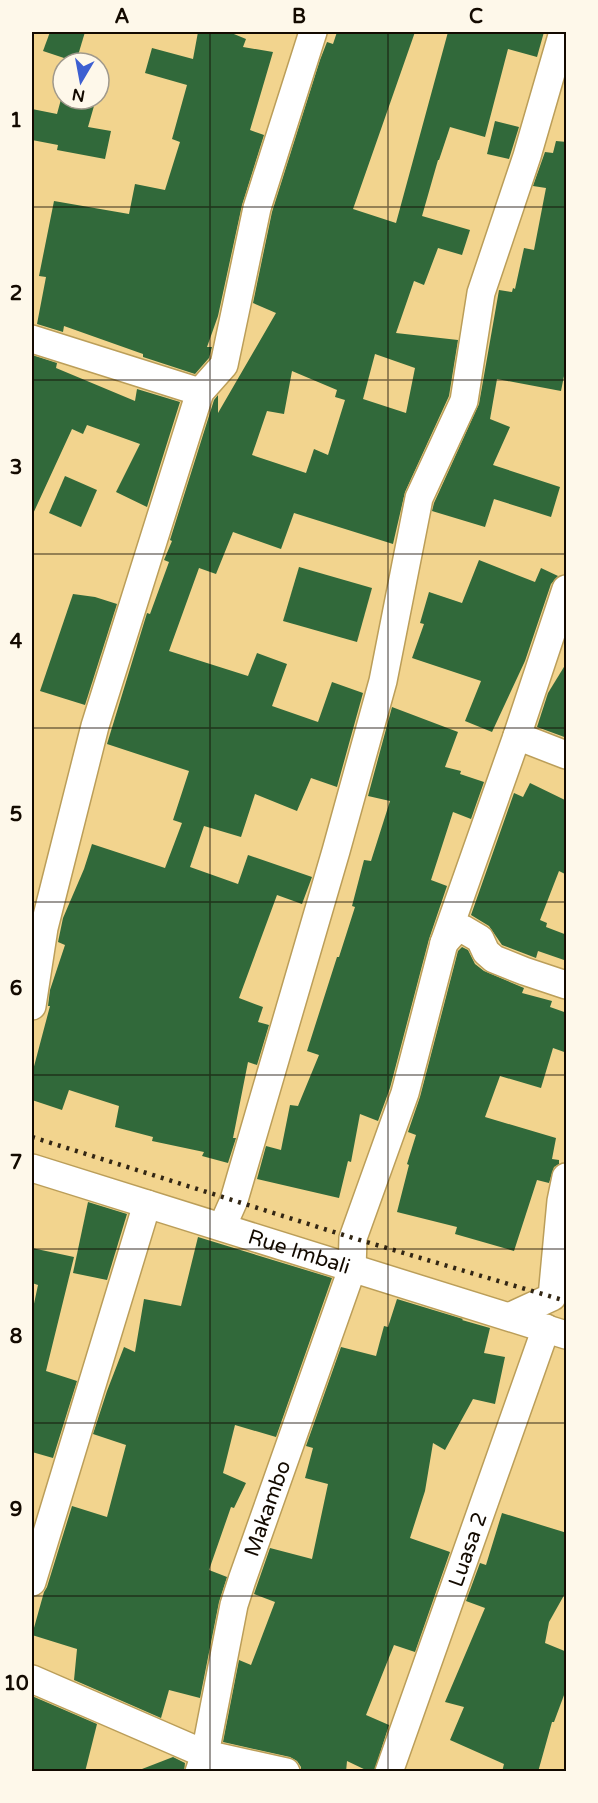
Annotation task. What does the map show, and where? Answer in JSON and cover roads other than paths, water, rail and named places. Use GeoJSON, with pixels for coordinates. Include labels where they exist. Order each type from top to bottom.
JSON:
{"type":"FeatureCollection","features":[{"type":"Feature","properties":{"kind":"street"},"geometry":{"type":"LineString","coordinates":[[32,1006],[44,928],[95,726],[200,392],[224,365],[256,208],[313,32]]}},
{"type":"Feature","properties":{"kind":"street"},"geometry":{"type":"LineString","coordinates":[[222,1227],[234,1200],[383,681],[419,498],[464,401],[481,293],[527,156],[563,32]]}},
{"type":"Feature","properties":{"kind":"street"},"geometry":{"type":"LineString","coordinates":[[32,339],[200,392]]}},
{"type":"Feature","properties":{"kind":"street","name":"Makambo"},"geometry":{"type":"LineString","coordinates":[[202,1763],[234,1605],[352,1269],[353,1238],[405,1093],[444,943],[567,589]]}},
{"type":"Feature","properties":{"kind":"street"},"geometry":{"type":"LineString","coordinates":[[517,736],[567,755]]}},
{"type":"Feature","properties":{"kind":"street"},"geometry":{"type":"LineString","coordinates":[[444,943],[454,932],[464,929],[480,939],[486,952],[494,959],[567,985]]}},
{"type":"Feature","properties":{"kind":"street","name":"Rue Imbali"},"geometry":{"type":"LineString","coordinates":[[32,1168],[352,1269],[511,1316],[556,1332]]}},
{"type":"Feature","properties":{"kind":"street"},"geometry":{"type":"LineString","coordinates":[[511,1316],[552,1297],[561,1201],[567,1177]]}},
{"type":"Feature","properties":{"kind":"street"},"geometry":{"type":"LineString","coordinates":[[32,1582],[147,1204]]}},
{"type":"Feature","properties":{"kind":"street","name":"Luasa 2"},"geometry":{"type":"LineString","coordinates":[[389,1772],[556,1332]]}},
{"type":"Feature","properties":{"kind":"street"},"geometry":{"type":"LineString","coordinates":[[32,1679],[202,1763],[286,1772]]}},
{"type":"Feature","properties":{"kind":"railway"},"geometry":{"type":"LineString","coordinates":[[32,1137],[353,1238],[566,1301]]}}]}
